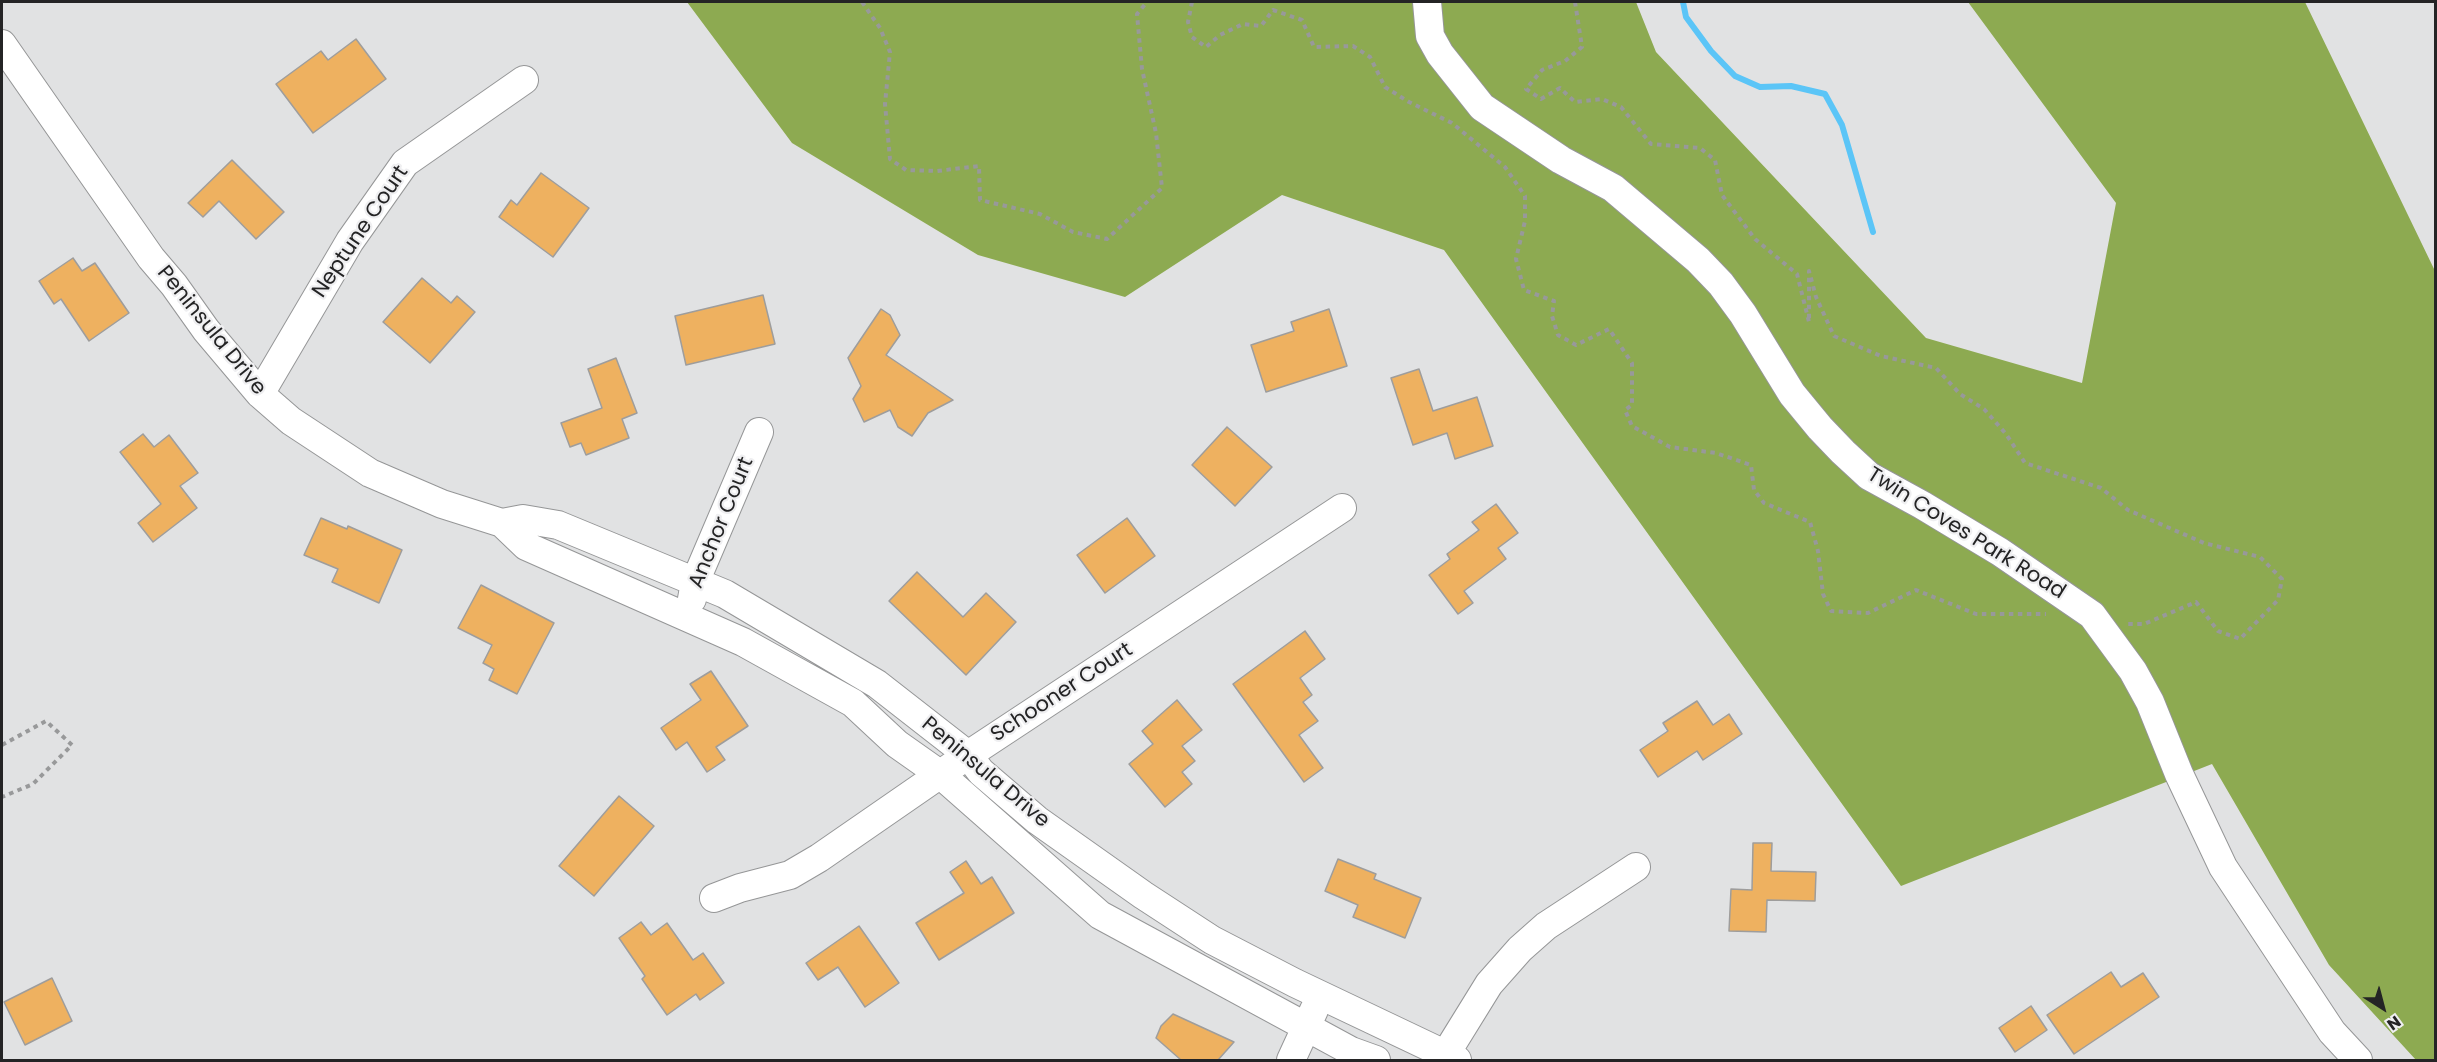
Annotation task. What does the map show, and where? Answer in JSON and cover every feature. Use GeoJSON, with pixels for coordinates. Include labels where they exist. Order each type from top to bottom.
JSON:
{"type":"FeatureCollection","features":[{"type":"Feature","properties":{"kind":"street","name":"Twin Coves Park Road"},"geometry":{"type":"LineString","coordinates":[[1427,2],[1430,36],[1440,54],[1482,107],[1561,160],[1613,188],[1698,260],[1721,284],[1743,314],[1792,394],[1820,428],[1869,476],[2000,552],[2092,615],[2133,671],[2150,702],[2179,774],[2223,867],[2332,1032],[2358,1060]]}},
{"type":"Feature","properties":{"kind":"street","name":"Peninsula Drive"},"geometry":{"type":"LineString","coordinates":[[2,44],[151,258],[174,285],[206,330],[260,394],[291,421],[370,472],[442,504],[501,523],[526,546],[743,642],[853,703],[897,744],[941,775],[1101,915],[1351,1051],[1376,1060]]}},
{"type":"Feature","properties":{"kind":"street","name":"Neptune Court"},"geometry":{"type":"LineString","coordinates":[[260,394],[350,241],[405,163],[524,80]]}},
{"type":"Feature","properties":{"kind":"street","name":"Anchor Court"},"geometry":{"type":"LineString","coordinates":[[688,616],[696,582],[759,432]]}},
{"type":"Feature","properties":{"kind":"street","name":"Schooner Court"},"geometry":{"type":"LineString","coordinates":[[714,898],[740,888],[790,875],[819,858],[968,755],[1342,508]]}},
{"type":"Feature","properties":{"kind":"street","name":"Peninsula Drive"},"geometry":{"type":"LineString","coordinates":[[501,523],[523,519],[558,525],[725,594],[877,684],[968,755],[981,772],[1037,820],[1143,895],[1212,940],[1448,1058]]}},
{"type":"Feature","properties":{"kind":"street"},"geometry":{"type":"LineString","coordinates":[[1448,1058],[1489,984],[1520,949],[1546,926],[1636,867]]}},
{"type":"Feature","properties":{"kind":"street"},"geometry":{"type":"LineString","coordinates":[[1291,1060],[1322,994]]}},
{"type":"Feature","properties":{"kind":"path"},"geometry":{"type":"LineString","coordinates":[[862,2],[880,28],[890,52],[885,104],[890,159],[906,170],[937,171],[979,166],[980,200],[1040,214],[1073,232],[1107,239],[1162,188],[1156,133],[1142,69],[1137,14],[1147,2]]}},
{"type":"Feature","properties":{"kind":"path"},"geometry":{"type":"LineString","coordinates":[[1192,2],[1188,22],[1192,37],[1206,47],[1220,35],[1243,24],[1261,26],[1273,9],[1302,20],[1314,47],[1353,46],[1370,57],[1386,87],[1409,102],[1452,123],[1505,167],[1525,196],[1525,221],[1516,259],[1524,290],[1554,301],[1552,316],[1558,335],[1576,345],[1609,329],[1632,363],[1632,405],[1625,410],[1632,426],[1670,447],[1716,453],[1752,465],[1754,490],[1764,503],[1810,522],[1818,551],[1823,594],[1831,611],[1868,613],[1916,590],[1976,614],[2050,614]]}},
{"type":"Feature","properties":{"kind":"path"},"geometry":{"type":"LineString","coordinates":[[1575,2],[1582,47],[1565,60],[1542,70],[1526,89],[1541,99],[1560,88],[1575,102],[1602,99],[1621,107],[1651,144],[1700,148],[1715,160],[1722,195],[1755,239],[1797,274],[1809,322],[1809,271],[1816,297],[1834,336],[1881,356],[1936,368],[1960,394],[1984,409],[2006,434],[2025,463],[2102,488],[2128,510],[2204,543],[2260,557],[2282,579],[2278,600],[2240,639],[2218,631],[2196,602],[2144,624],[2096,620]]}},
{"type":"Feature","properties":{"kind":"path"},"geometry":{"type":"LineString","coordinates":[[2,745],[46,721],[72,745],[33,784],[2,797]]}},
{"type":"Feature","properties":{"kind":"green space"},"geometry":{"type":"Polygon","coordinates":[[[687,2],[1636,2],[1656,52],[1926,338],[2082,383],[2116,203],[1968,2],[2305,2],[2435,271],[2435,1060],[2416,1060],[2329,965],[2212,764],[1901,886],[1444,250],[1282,195],[1125,297],[978,255],[792,143],[687,2]]]}},
{"type":"Feature","properties":{"kind":"building"},"geometry":{"type":"Polygon","coordinates":[[[356,39],[386,79],[313,133],[276,84],[321,51],[328,60],[356,39]]]}},
{"type":"Feature","properties":{"kind":"building"},"geometry":{"type":"Polygon","coordinates":[[[232,160],[284,212],[256,239],[219,201],[203,217],[188,203],[232,160]]]}},
{"type":"Feature","properties":{"kind":"building"},"geometry":{"type":"Polygon","coordinates":[[[541,173],[589,208],[553,257],[499,217],[511,200],[517,205],[541,173]]]}},
{"type":"Feature","properties":{"kind":"building"},"geometry":{"type":"Polygon","coordinates":[[[73,258],[82,271],[95,263],[129,313],[89,341],[61,299],[54,304],[39,281],[73,258]]]}},
{"type":"Feature","properties":{"kind":"building"},"geometry":{"type":"Polygon","coordinates":[[[422,278],[451,303],[457,296],[475,312],[430,363],[383,322],[422,278]]]}},
{"type":"Feature","properties":{"kind":"building"},"geometry":{"type":"Polygon","coordinates":[[[763,295],[775,344],[686,365],[675,316],[763,295]]]}},
{"type":"Feature","properties":{"kind":"building"},"geometry":{"type":"Polygon","coordinates":[[[881,309],[890,315],[900,335],[886,355],[953,400],[928,413],[912,436],[898,427],[890,410],[864,422],[853,399],[861,386],[848,358],[881,309]]]}},
{"type":"Feature","properties":{"kind":"building"},"geometry":{"type":"Polygon","coordinates":[[[1329,309],[1347,366],[1266,392],[1251,345],[1294,331],[1291,322],[1329,309]]]}},
{"type":"Feature","properties":{"kind":"building"},"geometry":{"type":"Polygon","coordinates":[[[616,358],[637,413],[622,419],[629,438],[586,455],[581,443],[570,447],[561,423],[602,408],[588,369],[616,358]]]}},
{"type":"Feature","properties":{"kind":"building"},"geometry":{"type":"Polygon","coordinates":[[[1419,369],[1433,411],[1477,397],[1493,446],[1455,459],[1447,433],[1413,445],[1391,378],[1419,369]]]}},
{"type":"Feature","properties":{"kind":"building"},"geometry":{"type":"Polygon","coordinates":[[[1227,427],[1272,467],[1235,506],[1192,465],[1227,427]]]}},
{"type":"Feature","properties":{"kind":"building"},"geometry":{"type":"Polygon","coordinates":[[[143,434],[154,447],[169,435],[198,473],[180,486],[197,508],[153,542],[138,523],[161,504],[120,452],[143,434]]]}},
{"type":"Feature","properties":{"kind":"building"},"geometry":{"type":"Polygon","coordinates":[[[1496,504],[1518,533],[1498,548],[1506,559],[1464,591],[1473,603],[1458,614],[1429,575],[1450,559],[1447,554],[1479,530],[1472,522],[1496,504]]]}},
{"type":"Feature","properties":{"kind":"building"},"geometry":{"type":"Polygon","coordinates":[[[321,518],[347,529],[348,526],[402,550],[379,603],[332,582],[338,569],[304,555],[321,518]]]}},
{"type":"Feature","properties":{"kind":"building"},"geometry":{"type":"Polygon","coordinates":[[[1127,518],[1155,556],[1105,593],[1077,555],[1127,518]]]}},
{"type":"Feature","properties":{"kind":"building"},"geometry":{"type":"Polygon","coordinates":[[[917,572],[963,617],[986,593],[1016,622],[966,675],[889,601],[917,572]]]}},
{"type":"Feature","properties":{"kind":"building"},"geometry":{"type":"Polygon","coordinates":[[[481,585],[554,623],[517,694],[489,680],[494,669],[483,663],[492,645],[458,628],[481,585]]]}},
{"type":"Feature","properties":{"kind":"building"},"geometry":{"type":"Polygon","coordinates":[[[1305,631],[1325,659],[1300,678],[1312,695],[1303,702],[1318,721],[1299,735],[1323,768],[1304,782],[1233,684],[1305,631]]]}},
{"type":"Feature","properties":{"kind":"building"},"geometry":{"type":"Polygon","coordinates":[[[711,671],[748,726],[716,747],[725,760],[707,772],[687,742],[676,750],[661,728],[701,700],[690,684],[711,671]]]}},
{"type":"Feature","properties":{"kind":"building"},"geometry":{"type":"Polygon","coordinates":[[[1177,700],[1202,730],[1182,746],[1195,761],[1182,772],[1192,784],[1165,807],[1129,764],[1153,744],[1142,731],[1177,700]]]}},
{"type":"Feature","properties":{"kind":"building"},"geometry":{"type":"Polygon","coordinates":[[[1697,701],[1713,725],[1729,714],[1742,734],[1703,760],[1697,751],[1658,777],[1640,750],[1668,731],[1663,723],[1697,701]]]}},
{"type":"Feature","properties":{"kind":"building"},"geometry":{"type":"Polygon","coordinates":[[[619,796],[654,826],[594,896],[559,866],[619,796]]]}},
{"type":"Feature","properties":{"kind":"building"},"geometry":{"type":"Polygon","coordinates":[[[1753,843],[1772,843],[1771,871],[1816,872],[1815,901],[1767,900],[1766,932],[1729,931],[1731,889],[1752,890],[1753,843]]]}},
{"type":"Feature","properties":{"kind":"building"},"geometry":{"type":"Polygon","coordinates":[[[1338,859],[1376,874],[1374,879],[1421,898],[1405,938],[1353,917],[1358,905],[1325,891],[1338,859]]]}},
{"type":"Feature","properties":{"kind":"building"},"geometry":{"type":"Polygon","coordinates":[[[966,861],[981,884],[992,877],[1014,913],[939,960],[916,923],[964,893],[950,872],[966,861]]]}},
{"type":"Feature","properties":{"kind":"building"},"geometry":{"type":"Polygon","coordinates":[[[641,922],[651,935],[667,923],[693,960],[703,953],[724,983],[700,1000],[696,994],[667,1015],[642,979],[645,976],[619,938],[641,922]]]}},
{"type":"Feature","properties":{"kind":"building"},"geometry":{"type":"Polygon","coordinates":[[[859,926],[899,983],[865,1007],[838,967],[818,980],[806,963],[859,926]]]}},
{"type":"Feature","properties":{"kind":"building"},"geometry":{"type":"Polygon","coordinates":[[[2111,972],[2121,987],[2143,973],[2159,997],[2074,1054],[2047,1015],[2111,972]]]}},
{"type":"Feature","properties":{"kind":"building"},"geometry":{"type":"Polygon","coordinates":[[[52,978],[72,1021],[25,1045],[4,1002],[52,978]]]}},
{"type":"Feature","properties":{"kind":"building"},"geometry":{"type":"Polygon","coordinates":[[[2031,1006],[2047,1030],[2015,1052],[1999,1028],[2031,1006]]]}},
{"type":"Feature","properties":{"kind":"building"},"geometry":{"type":"Polygon","coordinates":[[[1173,1014],[1234,1042],[1218,1060],[1181,1060],[1156,1038],[1161,1026],[1173,1014]]]}},
{"type":"Feature","properties":{"kind":"waterway"},"geometry":{"type":"LineString","coordinates":[[1683,2],[1686,17],[1711,51],[1735,76],[1760,87],[1791,86],[1825,94],[1842,125],[1873,232]]}}]}
